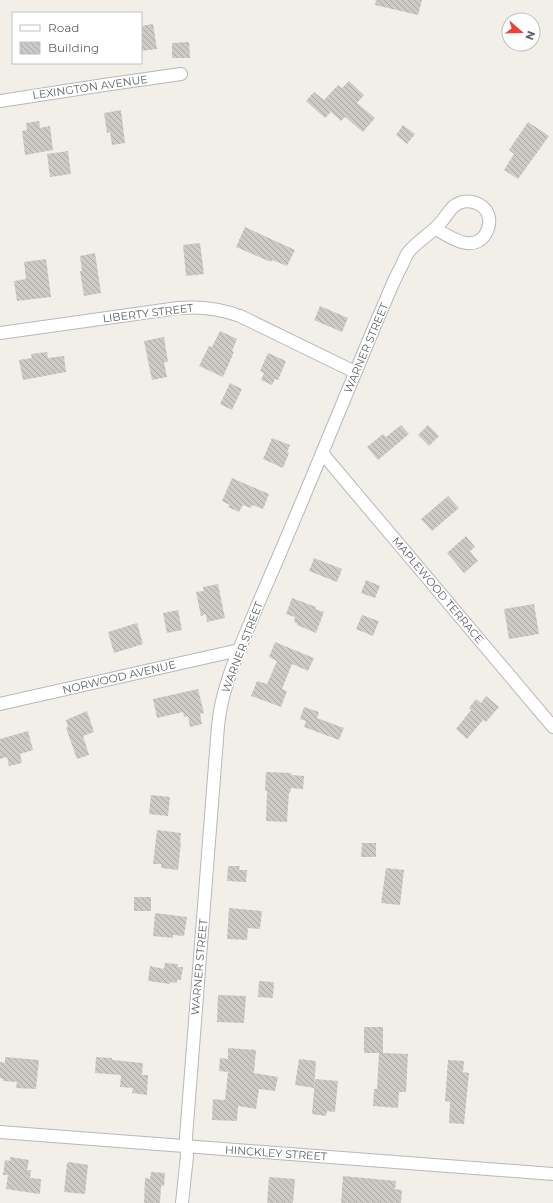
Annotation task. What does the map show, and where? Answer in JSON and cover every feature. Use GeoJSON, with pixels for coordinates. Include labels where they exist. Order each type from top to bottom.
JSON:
{"type":"FeatureCollection","features":[{"type":"Feature","properties":{"kind":"street","name":"LEXINGTON AVENUE"},"geometry":{"type":"LineString","coordinates":[[0,101],[181,74]]}},
{"type":"Feature","properties":{"kind":"street","name":"WARNER STREET"},"geometry":{"type":"LineString","coordinates":[[182,1203],[186,1156],[186,1129],[219,714],[226,685],[239,650],[395,279],[407,254],[420,239],[436,229]]}},
{"type":"Feature","properties":{"kind":"street","name":"LIBERTY STREET"},"geometry":{"type":"LineString","coordinates":[[0,333],[194,306],[226,311],[240,316],[356,372]]}},
{"type":"Feature","properties":{"kind":"street","name":"MAPLEWOOD TERRACE"},"geometry":{"type":"LineString","coordinates":[[322,453],[553,727]]}},
{"type":"Feature","properties":{"kind":"street","name":"NORWOOD AVENUE"},"geometry":{"type":"LineString","coordinates":[[0,704],[239,650]]}},
{"type":"Feature","properties":{"kind":"street","name":"HINCKLEY STREET"},"geometry":{"type":"LineString","coordinates":[[0,1132],[553,1174]]}},
{"type":"Feature","properties":{"kind":"building"},"geometry":{"type":"Polygon","coordinates":[[[376,0],[422,0],[418,15],[375,5],[376,0]]]}},
{"type":"Feature","properties":{"kind":"building"},"geometry":{"type":"Polygon","coordinates":[[[153,24],[157,49],[142,51],[142,26],[153,24]]]}},
{"type":"Feature","properties":{"kind":"building"},"geometry":{"type":"Polygon","coordinates":[[[189,42],[190,58],[172,58],[172,43],[189,42]]]}},
{"type":"Feature","properties":{"kind":"building"},"geometry":{"type":"Polygon","coordinates":[[[349,81],[364,95],[357,103],[375,118],[363,132],[345,117],[341,121],[331,112],[325,118],[306,101],[314,92],[324,100],[338,85],[342,88],[349,81]]]}},
{"type":"Feature","properties":{"kind":"building"},"geometry":{"type":"Polygon","coordinates":[[[121,110],[125,143],[112,145],[110,132],[107,133],[104,113],[121,110]]]}},
{"type":"Feature","properties":{"kind":"building"},"geometry":{"type":"Polygon","coordinates":[[[39,121],[40,128],[50,126],[53,150],[25,155],[22,131],[27,130],[26,123],[39,121]]]}},
{"type":"Feature","properties":{"kind":"building"},"geometry":{"type":"Polygon","coordinates":[[[528,122],[549,136],[518,179],[504,170],[514,154],[509,150],[528,122]]]}},
{"type":"Feature","properties":{"kind":"building"},"geometry":{"type":"Polygon","coordinates":[[[403,125],[415,134],[407,144],[396,135],[403,125]]]}},
{"type":"Feature","properties":{"kind":"building"},"geometry":{"type":"Polygon","coordinates":[[[68,151],[71,174],[50,177],[47,154],[68,151]]]}},
{"type":"Feature","properties":{"kind":"building"},"geometry":{"type":"Polygon","coordinates":[[[245,227],[295,250],[287,266],[272,260],[271,262],[236,247],[245,227]]]}},
{"type":"Feature","properties":{"kind":"building"},"geometry":{"type":"Polygon","coordinates":[[[200,243],[204,274],[186,276],[183,245],[200,243]]]}},
{"type":"Feature","properties":{"kind":"building"},"geometry":{"type":"Polygon","coordinates":[[[95,253],[101,293],[84,296],[80,271],[82,271],[80,256],[95,253]]]}},
{"type":"Feature","properties":{"kind":"building"},"geometry":{"type":"Polygon","coordinates":[[[46,259],[51,297],[17,301],[14,281],[26,279],[24,262],[46,259]]]}},
{"type":"Feature","properties":{"kind":"building"},"geometry":{"type":"Polygon","coordinates":[[[320,306],[348,318],[342,332],[314,320],[320,306]]]}},
{"type":"Feature","properties":{"kind":"building"},"geometry":{"type":"Polygon","coordinates":[[[220,331],[237,339],[232,351],[234,352],[223,377],[199,366],[209,346],[212,347],[220,331]]]}},
{"type":"Feature","properties":{"kind":"building"},"geometry":{"type":"Polygon","coordinates":[[[164,337],[168,362],[164,362],[167,377],[152,380],[144,341],[164,337]]]}},
{"type":"Feature","properties":{"kind":"building"},"geometry":{"type":"Polygon","coordinates":[[[47,352],[48,358],[64,356],[66,372],[23,380],[19,360],[32,358],[31,354],[47,352]]]}},
{"type":"Feature","properties":{"kind":"building"},"geometry":{"type":"Polygon","coordinates":[[[268,353],[286,361],[278,380],[275,379],[272,385],[261,380],[264,373],[260,371],[268,353]]]}},
{"type":"Feature","properties":{"kind":"building"},"geometry":{"type":"Polygon","coordinates":[[[230,383],[242,389],[232,410],[220,404],[230,383]]]}},
{"type":"Feature","properties":{"kind":"building"},"geometry":{"type":"Polygon","coordinates":[[[401,425],[409,434],[378,460],[367,447],[383,434],[386,437],[401,425]]]}},
{"type":"Feature","properties":{"kind":"building"},"geometry":{"type":"Polygon","coordinates":[[[428,425],[439,436],[429,446],[418,435],[428,425]]]}},
{"type":"Feature","properties":{"kind":"building"},"geometry":{"type":"Polygon","coordinates":[[[272,438],[290,445],[287,452],[289,453],[283,468],[263,459],[272,438]]]}},
{"type":"Feature","properties":{"kind":"building"},"geometry":{"type":"Polygon","coordinates":[[[232,478],[269,494],[263,509],[252,505],[251,508],[243,505],[239,512],[228,507],[230,505],[222,501],[232,478]]]}},
{"type":"Feature","properties":{"kind":"building"},"geometry":{"type":"Polygon","coordinates":[[[448,496],[459,508],[432,531],[421,519],[448,496]]]}},
{"type":"Feature","properties":{"kind":"building"},"geometry":{"type":"Polygon","coordinates":[[[466,536],[475,547],[470,551],[478,561],[464,573],[447,553],[466,536]]]}},
{"type":"Feature","properties":{"kind":"building"},"geometry":{"type":"Polygon","coordinates":[[[314,558],[342,569],[337,582],[309,571],[314,558]]]}},
{"type":"Feature","properties":{"kind":"building"},"geometry":{"type":"Polygon","coordinates":[[[366,580],[380,586],[375,598],[361,593],[366,580]]]}},
{"type":"Feature","properties":{"kind":"building"},"geometry":{"type":"Polygon","coordinates":[[[218,584],[225,618],[207,622],[206,614],[201,616],[196,592],[204,591],[203,587],[218,584]]]}},
{"type":"Feature","properties":{"kind":"building"},"geometry":{"type":"Polygon","coordinates":[[[292,598],[316,607],[315,609],[324,612],[316,633],[297,625],[297,623],[294,622],[295,617],[286,614],[292,598]]]}},
{"type":"Feature","properties":{"kind":"building"},"geometry":{"type":"Polygon","coordinates":[[[534,604],[539,634],[509,639],[504,609],[534,604]]]}},
{"type":"Feature","properties":{"kind":"building"},"geometry":{"type":"Polygon","coordinates":[[[178,610],[182,630],[167,633],[163,613],[178,610]]]}},
{"type":"Feature","properties":{"kind":"building"},"geometry":{"type":"Polygon","coordinates":[[[362,615],[379,621],[373,636],[356,629],[362,615]]]}},
{"type":"Feature","properties":{"kind":"building"},"geometry":{"type":"Polygon","coordinates":[[[137,623],[143,644],[114,653],[108,632],[137,623]]]}},
{"type":"Feature","properties":{"kind":"building"},"geometry":{"type":"Polygon","coordinates":[[[275,642],[314,658],[308,671],[292,664],[282,689],[287,691],[281,707],[251,696],[257,681],[267,684],[277,661],[269,657],[275,642]]]}},
{"type":"Feature","properties":{"kind":"building"},"geometry":{"type":"Polygon","coordinates":[[[198,689],[204,713],[200,714],[202,724],[190,727],[188,716],[184,717],[183,712],[157,718],[153,699],[198,689]]]}},
{"type":"Feature","properties":{"kind":"building"},"geometry":{"type":"Polygon","coordinates":[[[486,696],[499,707],[486,722],[483,720],[467,739],[456,729],[471,710],[469,708],[476,699],[481,703],[486,696]]]}},
{"type":"Feature","properties":{"kind":"building"},"geometry":{"type":"Polygon","coordinates":[[[304,707],[319,712],[317,718],[344,728],[339,740],[304,727],[306,721],[300,719],[304,707]]]}},
{"type":"Feature","properties":{"kind":"building"},"geometry":{"type":"Polygon","coordinates":[[[87,711],[94,732],[83,736],[89,755],[77,759],[66,728],[68,727],[66,720],[87,711]]]}},
{"type":"Feature","properties":{"kind":"building"},"geometry":{"type":"Polygon","coordinates":[[[28,731],[33,750],[20,754],[22,763],[9,766],[7,757],[0,759],[0,739],[28,731]]]}},
{"type":"Feature","properties":{"kind":"building"},"geometry":{"type":"Polygon","coordinates":[[[266,772],[291,773],[291,775],[304,776],[303,789],[291,788],[290,793],[289,792],[287,822],[266,821],[266,772]]]}},
{"type":"Feature","properties":{"kind":"building"},"geometry":{"type":"Polygon","coordinates":[[[151,795],[170,797],[168,816],[149,814],[151,795]]]}},
{"type":"Feature","properties":{"kind":"building"},"geometry":{"type":"Polygon","coordinates":[[[157,830],[181,833],[178,870],[161,868],[161,864],[153,864],[157,830]]]}},
{"type":"Feature","properties":{"kind":"building"},"geometry":{"type":"Polygon","coordinates":[[[362,843],[376,843],[376,857],[361,857],[362,843]]]}},
{"type":"Feature","properties":{"kind":"building"},"geometry":{"type":"Polygon","coordinates":[[[228,866],[240,866],[239,870],[247,870],[246,882],[227,881],[228,866]]]}},
{"type":"Feature","properties":{"kind":"building"},"geometry":{"type":"Polygon","coordinates":[[[386,868],[404,870],[400,905],[381,903],[386,868]]]}},
{"type":"Feature","properties":{"kind":"building"},"geometry":{"type":"Polygon","coordinates":[[[134,897],[151,897],[151,911],[134,911],[134,897]]]}},
{"type":"Feature","properties":{"kind":"building"},"geometry":{"type":"Polygon","coordinates":[[[229,908],[262,911],[260,929],[248,928],[247,940],[227,939],[229,908]]]}},
{"type":"Feature","properties":{"kind":"building"},"geometry":{"type":"Polygon","coordinates":[[[155,913],[187,917],[184,936],[173,935],[173,938],[153,936],[155,913]]]}},
{"type":"Feature","properties":{"kind":"building"},"geometry":{"type":"Polygon","coordinates":[[[165,963],[178,964],[178,967],[183,967],[181,980],[177,980],[177,983],[170,982],[170,984],[148,981],[150,966],[164,969],[165,963]]]}},
{"type":"Feature","properties":{"kind":"building"},"geometry":{"type":"Polygon","coordinates":[[[259,981],[274,982],[273,998],[258,997],[259,981]]]}},
{"type":"Feature","properties":{"kind":"building"},"geometry":{"type":"Polygon","coordinates":[[[218,995],[246,996],[244,1023],[217,1022],[218,995]]]}},
{"type":"Feature","properties":{"kind":"building"},"geometry":{"type":"Polygon","coordinates":[[[364,1027],[383,1027],[383,1053],[408,1054],[406,1092],[399,1092],[398,1108],[373,1106],[374,1089],[377,1089],[379,1053],[364,1053],[364,1027]]]}},
{"type":"Feature","properties":{"kind":"building"},"geometry":{"type":"Polygon","coordinates":[[[228,1048],[256,1050],[254,1073],[278,1077],[275,1091],[259,1089],[256,1109],[238,1106],[237,1121],[212,1120],[213,1099],[225,1100],[228,1072],[219,1071],[220,1058],[228,1059],[228,1048]]]}},
{"type":"Feature","properties":{"kind":"building"},"geometry":{"type":"Polygon","coordinates":[[[5,1057],[39,1060],[36,1089],[16,1088],[17,1082],[3,1081],[3,1079],[0,1078],[0,1062],[5,1063],[5,1057]]]}},
{"type":"Feature","properties":{"kind":"building"},"geometry":{"type":"Polygon","coordinates":[[[96,1057],[143,1063],[142,1075],[148,1075],[147,1095],[132,1093],[133,1088],[120,1087],[121,1075],[95,1073],[96,1057]]]}},
{"type":"Feature","properties":{"kind":"building"},"geometry":{"type":"Polygon","coordinates":[[[299,1059],[316,1061],[314,1088],[295,1085],[299,1059]]]}},
{"type":"Feature","properties":{"kind":"building"},"geometry":{"type":"Polygon","coordinates":[[[448,1060],[464,1061],[463,1072],[469,1073],[464,1124],[449,1123],[450,1102],[445,1101],[448,1060]]]}},
{"type":"Feature","properties":{"kind":"building"},"geometry":{"type":"Polygon","coordinates":[[[315,1079],[338,1081],[335,1112],[327,1111],[326,1116],[312,1114],[315,1079]]]}},
{"type":"Feature","properties":{"kind":"building"},"geometry":{"type":"Polygon","coordinates":[[[10,1157],[29,1160],[27,1170],[31,1170],[30,1178],[41,1179],[40,1194],[6,1189],[8,1175],[3,1175],[5,1160],[10,1161],[10,1157]]]}},
{"type":"Feature","properties":{"kind":"building"},"geometry":{"type":"Polygon","coordinates":[[[67,1163],[88,1165],[85,1194],[64,1192],[67,1163]]]}},
{"type":"Feature","properties":{"kind":"building"},"geometry":{"type":"Polygon","coordinates":[[[151,1172],[165,1173],[164,1186],[161,1186],[160,1203],[144,1203],[145,1178],[150,1179],[151,1172]]]}},
{"type":"Feature","properties":{"kind":"building"},"geometry":{"type":"Polygon","coordinates":[[[343,1176],[396,1181],[395,1189],[402,1190],[401,1203],[341,1203],[343,1176]]]}},
{"type":"Feature","properties":{"kind":"building"},"geometry":{"type":"Polygon","coordinates":[[[269,1177],[295,1179],[293,1203],[267,1203],[269,1177]]]}}]}
